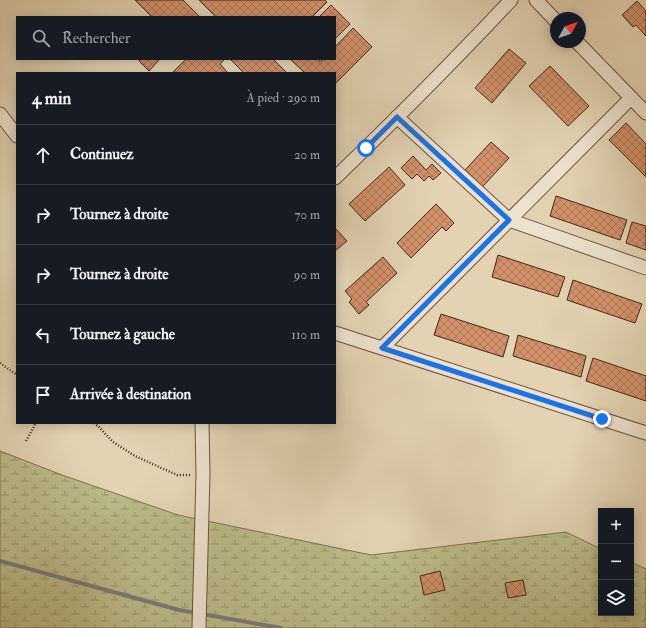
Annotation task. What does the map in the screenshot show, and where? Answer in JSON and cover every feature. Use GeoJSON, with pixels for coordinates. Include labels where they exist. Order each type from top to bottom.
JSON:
{"type":"FeatureCollection","features":[{"type":"Feature","properties":{"kind":"street"},"geometry":{"type":"LineString","coordinates":[[336,177],[462,52],[511,0]]}},
{"type":"Feature","properties":{"kind":"street"},"geometry":{"type":"LineString","coordinates":[[536,0],[550,15]]}},
{"type":"Feature","properties":{"kind":"street"},"geometry":{"type":"LineString","coordinates":[[583,48],[646,112]]}},
{"type":"Feature","properties":{"kind":"street"},"geometry":{"type":"LineString","coordinates":[[382,348],[631,98]]}},
{"type":"Feature","properties":{"kind":"street"},"geometry":{"type":"LineString","coordinates":[[0,114],[16,135]]}},
{"type":"Feature","properties":{"kind":"street"},"geometry":{"type":"LineString","coordinates":[[397,117],[509,220],[646,268]]}},
{"type":"Feature","properties":{"kind":"street"},"geometry":{"type":"LineString","coordinates":[[336,333],[646,433]]}},
{"type":"Feature","properties":{"kind":"street"},"geometry":{"type":"LineString","coordinates":[[199,628],[203,474],[202,424]]}},
{"type":"Feature","properties":{"kind":"path"},"geometry":{"type":"LineString","coordinates":[[0,363],[16,374]]}},
{"type":"Feature","properties":{"kind":"path"},"geometry":{"type":"LineString","coordinates":[[26,440],[35,424]]}},
{"type":"Feature","properties":{"kind":"path"},"geometry":{"type":"LineString","coordinates":[[95,424],[113,442],[135,456],[177,476],[203,474]]}},
{"type":"Feature","properties":{"kind":"green space"},"geometry":{"type":"Polygon","coordinates":[[[0,451],[62,475],[178,515],[371,555],[566,532],[598,548],[598,616],[634,616],[634,563],[646,569],[646,628],[0,628],[0,451]]]}},
{"type":"Feature","properties":{"kind":"building"},"geometry":{"type":"Polygon","coordinates":[[[135,0],[183,0],[199,16],[151,16],[135,0]]]}},
{"type":"Feature","properties":{"kind":"building"},"geometry":{"type":"Polygon","coordinates":[[[199,0],[325,0],[327,2],[313,16],[215,16],[199,0]]]}},
{"type":"Feature","properties":{"kind":"building"},"geometry":{"type":"Polygon","coordinates":[[[637,1],[646,11],[646,36],[636,25],[633,27],[622,15],[637,1]]]}},
{"type":"Feature","properties":{"kind":"building"},"geometry":{"type":"Polygon","coordinates":[[[331,5],[350,24],[336,38],[336,16],[320,16],[331,5]]]}},
{"type":"Feature","properties":{"kind":"building"},"geometry":{"type":"Polygon","coordinates":[[[353,28],[372,47],[336,83],[336,72],[304,72],[291,60],[319,60],[320,62],[322,60],[336,60],[336,46],[353,28]]]}},
{"type":"Feature","properties":{"kind":"building"},"geometry":{"type":"Polygon","coordinates":[[[509,49],[526,63],[492,103],[475,88],[509,49]]]}},
{"type":"Feature","properties":{"kind":"building"},"geometry":{"type":"Polygon","coordinates":[[[140,60],[159,60],[149,71],[139,61],[140,60]]]}},
{"type":"Feature","properties":{"kind":"building"},"geometry":{"type":"Polygon","coordinates":[[[185,60],[224,60],[220,64],[227,72],[173,72],[185,60]]]}},
{"type":"Feature","properties":{"kind":"building"},"geometry":{"type":"Polygon","coordinates":[[[231,60],[274,60],[286,72],[243,72],[231,60]]]}},
{"type":"Feature","properties":{"kind":"building"},"geometry":{"type":"Polygon","coordinates":[[[550,66],[589,106],[568,126],[529,86],[550,66]]]}},
{"type":"Feature","properties":{"kind":"building"},"geometry":{"type":"Polygon","coordinates":[[[626,123],[646,144],[646,177],[609,140],[626,123]]]}},
{"type":"Feature","properties":{"kind":"building"},"geometry":{"type":"Polygon","coordinates":[[[491,142],[509,158],[474,196],[456,180],[491,142]]]}},
{"type":"Feature","properties":{"kind":"building"},"geometry":{"type":"Polygon","coordinates":[[[413,156],[426,170],[432,164],[441,173],[433,180],[429,176],[424,181],[417,174],[412,179],[401,168],[413,156]]]}},
{"type":"Feature","properties":{"kind":"building"},"geometry":{"type":"Polygon","coordinates":[[[389,167],[405,185],[365,221],[349,204],[389,167]]]}},
{"type":"Feature","properties":{"kind":"building"},"geometry":{"type":"Polygon","coordinates":[[[556,196],[627,220],[620,240],[550,216],[556,196]]]}},
{"type":"Feature","properties":{"kind":"building"},"geometry":{"type":"Polygon","coordinates":[[[436,204],[454,223],[446,231],[442,227],[411,258],[397,243],[436,204]]]}},
{"type":"Feature","properties":{"kind":"building"},"geometry":{"type":"Polygon","coordinates":[[[632,222],[646,226],[646,250],[626,243],[632,222]]]}},
{"type":"Feature","properties":{"kind":"building"},"geometry":{"type":"Polygon","coordinates":[[[336,229],[347,241],[336,250],[336,229]]]}},
{"type":"Feature","properties":{"kind":"building"},"geometry":{"type":"Polygon","coordinates":[[[498,255],[565,277],[558,297],[492,277],[498,255]]]}},
{"type":"Feature","properties":{"kind":"building"},"geometry":{"type":"Polygon","coordinates":[[[383,257],[397,273],[366,302],[369,305],[359,314],[349,302],[352,299],[345,291],[383,257]]]}},
{"type":"Feature","properties":{"kind":"building"},"geometry":{"type":"Polygon","coordinates":[[[573,280],[642,304],[635,323],[567,300],[573,280]]]}},
{"type":"Feature","properties":{"kind":"building"},"geometry":{"type":"Polygon","coordinates":[[[441,314],[509,336],[503,357],[434,335],[441,314]]]}},
{"type":"Feature","properties":{"kind":"building"},"geometry":{"type":"Polygon","coordinates":[[[518,335],[586,356],[581,377],[513,356],[518,335]]]}},
{"type":"Feature","properties":{"kind":"building"},"geometry":{"type":"Polygon","coordinates":[[[593,358],[646,376],[646,401],[586,381],[593,358]]]}},
{"type":"Feature","properties":{"kind":"building"},"geometry":{"type":"Polygon","coordinates":[[[440,571],[445,590],[424,595],[420,576],[440,571]]]}},
{"type":"Feature","properties":{"kind":"building"},"geometry":{"type":"Polygon","coordinates":[[[523,580],[526,595],[508,598],[505,583],[523,580]]]}},
{"type":"Feature","properties":{"kind":"waterway"},"geometry":{"type":"LineString","coordinates":[[0,561],[179,610],[281,628]]}},
{"type":"Feature","properties":{"kind":"route"},"geometry":{"type":"LineString","coordinates":[[366,148],[397,117],[509,220],[382,348],[602,419]]}}]}
